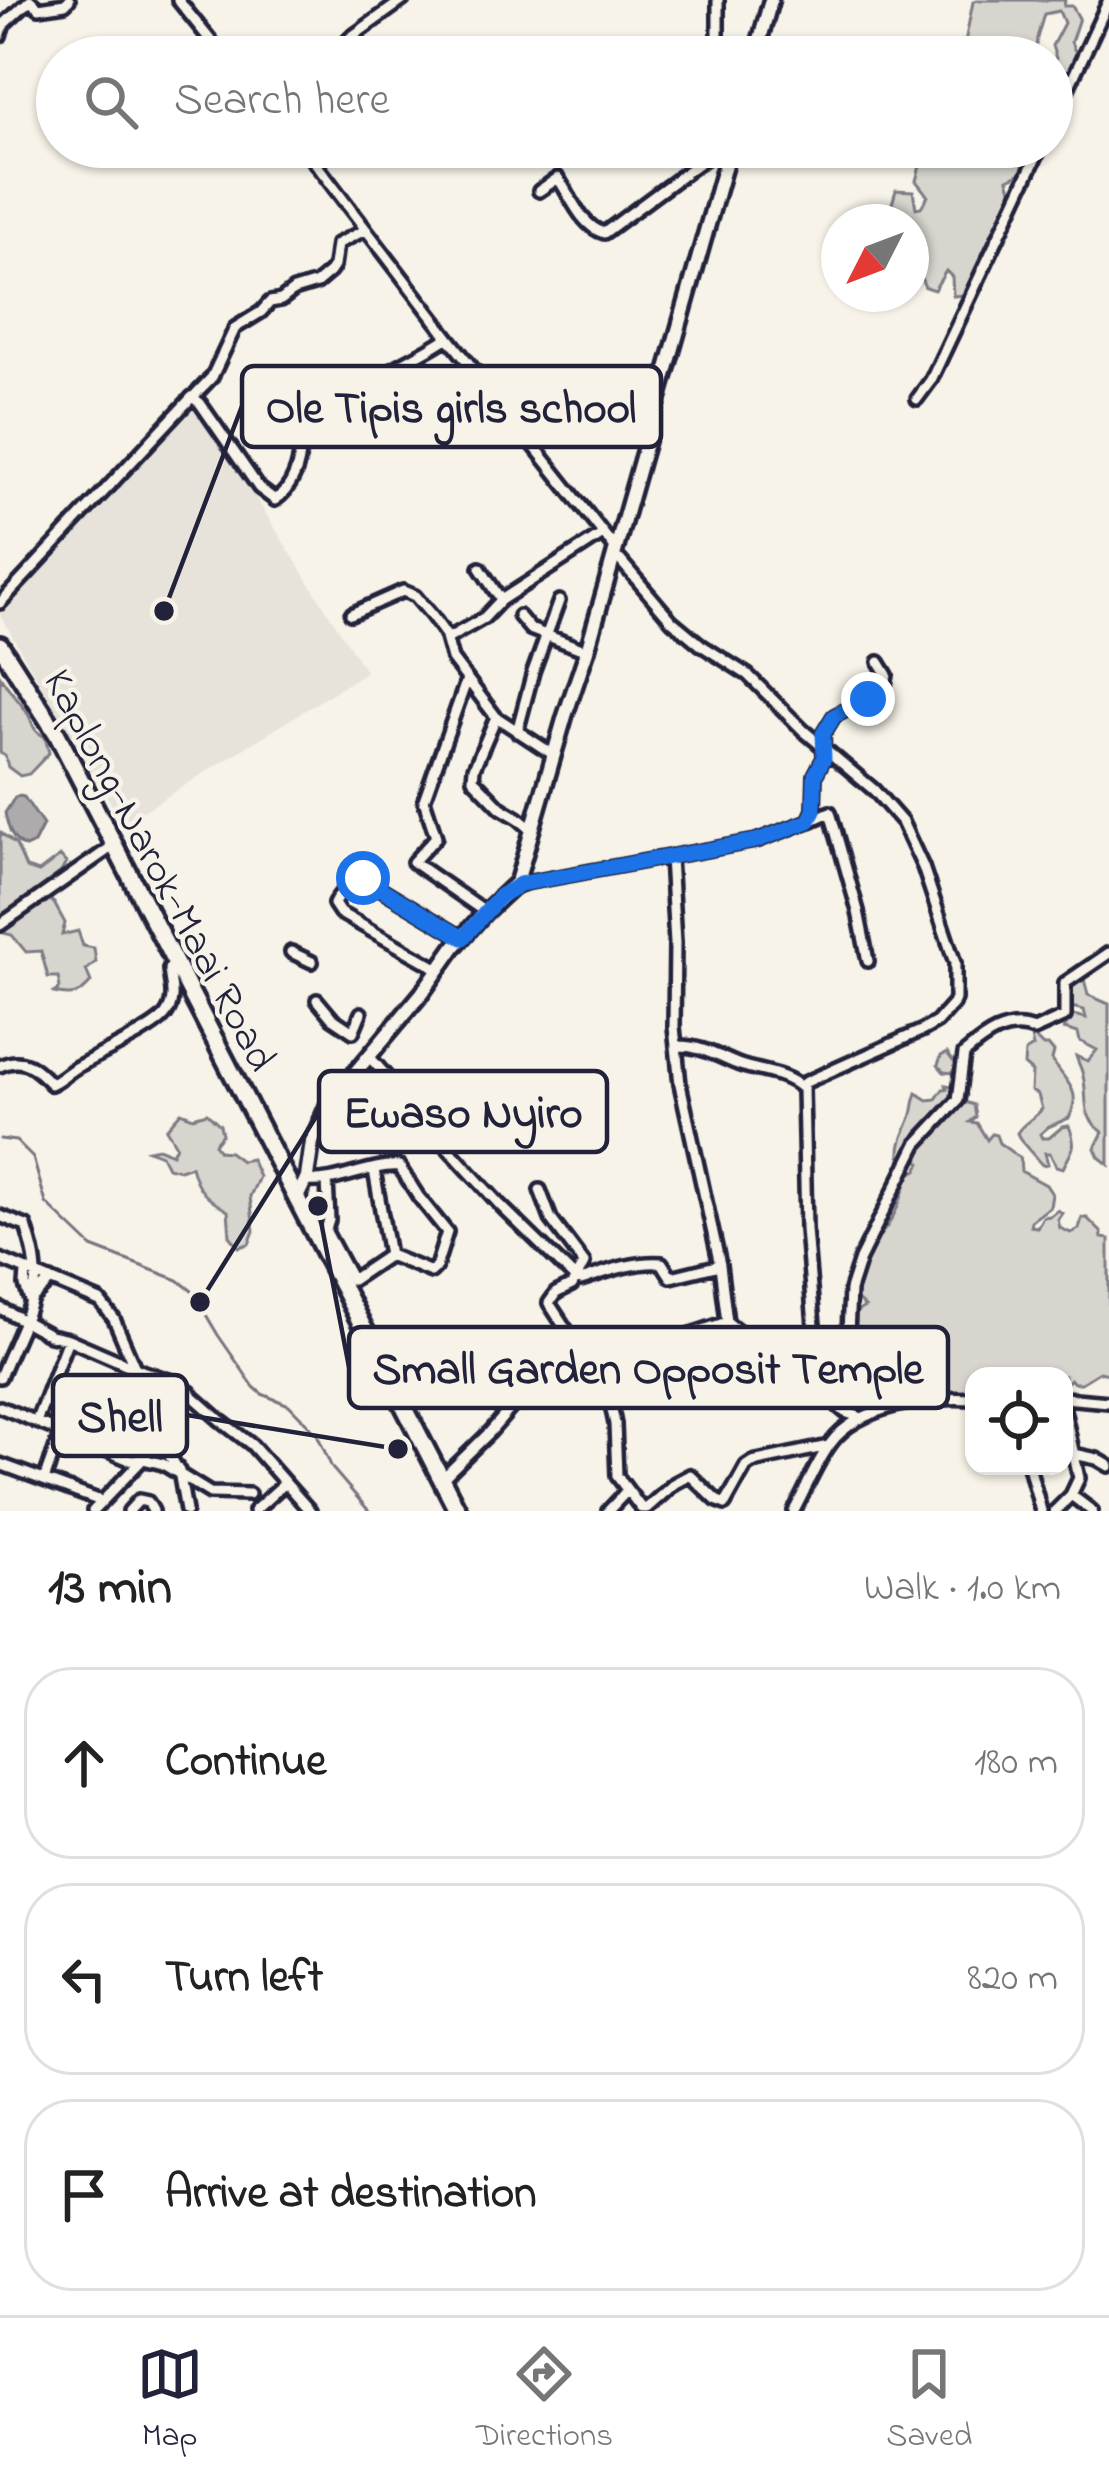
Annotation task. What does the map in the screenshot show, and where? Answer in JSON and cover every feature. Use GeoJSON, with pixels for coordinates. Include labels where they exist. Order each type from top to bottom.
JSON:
{"type":"FeatureCollection","features":[{"type":"Feature","properties":{"kind":"highway","name":"Kaplong-Narok-Maai Road"},"geometry":{"type":"LineString","coordinates":[[0,645],[57,734],[296,1200],[321,1235],[458,1511]]}},
{"type":"Feature","properties":{"kind":"main road"},"geometry":{"type":"LineString","coordinates":[[761,36],[771,0]]}},
{"type":"Feature","properties":{"kind":"main road"},"geometry":{"type":"LineString","coordinates":[[296,1200],[306,1181],[320,1117],[340,1088],[422,993],[436,968],[514,887],[617,554],[723,168]]}},
{"type":"Feature","properties":{"kind":"street"},"geometry":{"type":"LineString","coordinates":[[0,36],[4,24],[30,0],[39,8],[48,8],[69,0]]}},
{"type":"Feature","properties":{"kind":"street"},"geometry":{"type":"LineString","coordinates":[[178,0],[207,36]]}},
{"type":"Feature","properties":{"kind":"street"},"geometry":{"type":"LineString","coordinates":[[353,36],[403,0]]}},
{"type":"Feature","properties":{"kind":"street"},"geometry":{"type":"LineString","coordinates":[[718,0],[718,36]]}},
{"type":"Feature","properties":{"kind":"street"},"geometry":{"type":"LineString","coordinates":[[1073,78],[1109,0]]}},
{"type":"Feature","properties":{"kind":"street"},"geometry":{"type":"LineString","coordinates":[[1095,31],[1109,30]]}},
{"type":"Feature","properties":{"kind":"street"},"geometry":{"type":"LineString","coordinates":[[319,168],[672,621],[748,675],[874,790],[907,829],[955,963],[955,999],[937,1022],[804,1083],[806,1229],[815,1352],[809,1355],[730,1325],[649,1348]]}},
{"type":"Feature","properties":{"kind":"street"},"geometry":{"type":"LineString","coordinates":[[539,191],[558,178],[588,224],[604,233],[691,168]]}},
{"type":"Feature","properties":{"kind":"street"},"geometry":{"type":"LineString","coordinates":[[917,399],[932,380],[1030,168]]}},
{"type":"Feature","properties":{"kind":"street"},"geometry":{"type":"LineString","coordinates":[[0,603],[212,377],[236,328],[270,302],[317,283],[334,266],[338,244],[365,230]]}},
{"type":"Feature","properties":{"kind":"street"},"geometry":{"type":"LineString","coordinates":[[194,396],[259,488],[274,500],[290,487],[301,447],[297,430],[301,422],[315,412],[350,401],[404,360],[428,352],[448,337]]}},
{"type":"Feature","properties":{"kind":"street"},"geometry":{"type":"LineString","coordinates":[[446,639],[603,535]]}},
{"type":"Feature","properties":{"kind":"street"},"geometry":{"type":"LineString","coordinates":[[479,568],[501,600]]}},
{"type":"Feature","properties":{"kind":"street"},"geometry":{"type":"LineString","coordinates":[[351,614],[403,591],[410,593],[432,616],[452,659],[496,717],[554,755]]}},
{"type":"Feature","properties":{"kind":"street"},"geometry":{"type":"LineString","coordinates":[[517,732],[559,601]]}},
{"type":"Feature","properties":{"kind":"street"},"geometry":{"type":"LineString","coordinates":[[520,616],[530,629],[587,650]]}},
{"type":"Feature","properties":{"kind":"street"},"geometry":{"type":"LineString","coordinates":[[809,821],[815,775],[824,758],[823,734],[834,716],[885,685],[887,675],[879,662]]}},
{"type":"Feature","properties":{"kind":"street"},"geometry":{"type":"LineString","coordinates":[[467,680],[424,800],[436,837],[412,862],[485,912]]}},
{"type":"Feature","properties":{"kind":"street"},"geometry":{"type":"LineString","coordinates":[[496,717],[473,779],[501,808],[532,830]]}},
{"type":"Feature","properties":{"kind":"street"},"geometry":{"type":"LineString","coordinates":[[514,887],[756,841],[830,812],[868,961]]}},
{"type":"Feature","properties":{"kind":"street"},"geometry":{"type":"LineString","coordinates":[[0,925],[113,846]]}},
{"type":"Feature","properties":{"kind":"street"},"geometry":{"type":"LineString","coordinates":[[670,857],[677,1046],[686,1116],[730,1325],[719,1341],[670,1371]]}},
{"type":"Feature","properties":{"kind":"street"},"geometry":{"type":"LineString","coordinates":[[436,968],[340,913],[336,899],[363,878],[463,938]]}},
{"type":"Feature","properties":{"kind":"street"},"geometry":{"type":"LineString","coordinates":[[291,952],[312,962]]}},
{"type":"Feature","properties":{"kind":"street"},"geometry":{"type":"LineString","coordinates":[[862,1418],[844,1412],[834,1396],[847,1354],[850,1290],[860,1259],[917,1144],[958,1100],[964,1054],[984,1037],[1005,1028],[1021,1025],[1034,1030],[1065,1016],[1065,983],[1109,953]]}},
{"type":"Feature","properties":{"kind":"street"},"geometry":{"type":"LineString","coordinates":[[0,1066],[18,1061],[34,1065],[51,1084],[57,1082],[166,1015],[174,994],[167,974],[175,966]]}},
{"type":"Feature","properties":{"kind":"street"},"geometry":{"type":"LineString","coordinates":[[317,1000],[352,1032],[361,1013]]}},
{"type":"Feature","properties":{"kind":"street"},"geometry":{"type":"LineString","coordinates":[[677,1046],[716,1054],[796,1082],[803,1089]]}},
{"type":"Feature","properties":{"kind":"street"},"geometry":{"type":"LineString","coordinates":[[369,1056],[500,1205],[578,1278],[655,1262],[662,1263],[671,1277],[720,1265]]}},
{"type":"Feature","properties":{"kind":"street"},"geometry":{"type":"LineString","coordinates":[[306,1181],[400,1166],[447,1232],[431,1272],[389,1255]]}},
{"type":"Feature","properties":{"kind":"street"},"geometry":{"type":"LineString","coordinates":[[374,1170],[389,1255]]}},
{"type":"Feature","properties":{"kind":"street"},"geometry":{"type":"LineString","coordinates":[[327,1180],[329,1220],[321,1235],[352,1280],[389,1255]]}},
{"type":"Feature","properties":{"kind":"street"},"geometry":{"type":"LineString","coordinates":[[540,1190],[551,1219],[584,1260],[572,1286],[549,1300],[552,1310],[609,1395],[616,1476],[642,1510],[690,1475],[724,1504],[752,1462],[829,1446]]}},
{"type":"Feature","properties":{"kind":"street"},"geometry":{"type":"LineString","coordinates":[[0,1216],[26,1226],[34,1254],[25,1285],[30,1300]]}},
{"type":"Feature","properties":{"kind":"street"},"geometry":{"type":"LineString","coordinates":[[0,1259],[94,1298],[108,1309],[136,1368],[150,1416],[179,1472],[185,1511]]}},
{"type":"Feature","properties":{"kind":"street"},"geometry":{"type":"LineString","coordinates":[[0,1377],[30,1300],[51,1280]]}},
{"type":"Feature","properties":{"kind":"street"},"geometry":{"type":"LineString","coordinates":[[0,1308],[50,1335],[178,1383],[257,1450],[310,1511]]}},
{"type":"Feature","properties":{"kind":"street"},"geometry":{"type":"LineString","coordinates":[[36,1422],[68,1339]]}},
{"type":"Feature","properties":{"kind":"street"},"geometry":{"type":"LineString","coordinates":[[441,1480],[571,1339]]}},
{"type":"Feature","properties":{"kind":"street"},"geometry":{"type":"LineString","coordinates":[[55,1379],[150,1416]]}},
{"type":"Feature","properties":{"kind":"street"},"geometry":{"type":"LineString","coordinates":[[93,1511],[159,1436],[164,1436],[190,1392]]}},
{"type":"Feature","properties":{"kind":"street"},"geometry":{"type":"LineString","coordinates":[[794,1511],[829,1446],[862,1418],[911,1402],[965,1399]]}},
{"type":"Feature","properties":{"kind":"street"},"geometry":{"type":"LineString","coordinates":[[1073,1399],[1109,1402]]}},
{"type":"Feature","properties":{"kind":"street"},"geometry":{"type":"LineString","coordinates":[[0,1407],[130,1460],[143,1459],[179,1472],[210,1493],[249,1494]]}},
{"type":"Feature","properties":{"kind":"street"},"geometry":{"type":"LineString","coordinates":[[44,1480],[62,1432]]}},
{"type":"Feature","properties":{"kind":"street"},"geometry":{"type":"LineString","coordinates":[[1055,1511],[1079,1478],[1073,1450]]}},
{"type":"Feature","properties":{"kind":"street"},"geometry":{"type":"LineString","coordinates":[[1074,1454],[1109,1466]]}},
{"type":"Feature","properties":{"kind":"street"},"geometry":{"type":"LineString","coordinates":[[0,1464],[103,1504]]}},
{"type":"Feature","properties":{"kind":"street"},"geometry":{"type":"LineString","coordinates":[[1032,1475],[1042,1511]]}},
{"type":"Feature","properties":{"kind":"street"},"geometry":{"type":"LineString","coordinates":[[254,1511],[285,1483]]}},
{"type":"Feature","properties":{"kind":"street"},"geometry":{"type":"LineString","coordinates":[[608,1511],[626,1492]]}},
{"type":"Feature","properties":{"kind":"street"},"geometry":{"type":"LineString","coordinates":[[1071,1495],[1092,1511]]}},
{"type":"Feature","properties":{"kind":"street"},"geometry":{"type":"LineString","coordinates":[[129,1511],[139,1500],[148,1502],[153,1511]]}},
{"type":"Feature","properties":{"kind":"shaded area"},"geometry":{"type":"Polygon","coordinates":[[[1065,0],[1064,6],[1072,6],[1079,18],[1073,36],[1057,36],[1064,23],[1059,11],[1044,14],[1038,36],[966,36],[973,2],[1065,0]]]}},
{"type":"Feature","properties":{"kind":"shaded area"},"geometry":{"type":"Polygon","coordinates":[[[919,168],[1024,168],[1008,179],[1012,192],[963,295],[953,296],[952,277],[946,271],[934,290],[929,288],[929,204],[923,204],[928,196],[916,181],[919,168]]]}},
{"type":"Feature","properties":{"kind":"shaded area"},"geometry":{"type":"Polygon","coordinates":[[[896,190],[913,191],[915,204],[892,204],[896,190]]]}},
{"type":"Feature","properties":{"kind":"shaded area"},"geometry":{"type":"Polygon","coordinates":[[[195,402],[366,672],[123,824],[0,615],[0,607],[195,402]]]}},
{"type":"Feature","properties":{"kind":"shaded area"},"geometry":{"type":"Polygon","coordinates":[[[0,676],[45,737],[49,753],[29,774],[20,776],[0,753],[0,676]]]}},
{"type":"Feature","properties":{"kind":"shaded area"},"geometry":{"type":"Polygon","coordinates":[[[20,796],[43,825],[34,843],[25,847],[13,837],[5,813],[20,796]]]}},
{"type":"Feature","properties":{"kind":"shaded area"},"geometry":{"type":"Polygon","coordinates":[[[0,832],[16,845],[26,868],[39,872],[60,856],[66,863],[61,872],[5,914],[42,893],[54,903],[65,923],[62,935],[78,931],[83,946],[94,948],[96,962],[86,970],[91,982],[79,993],[54,993],[60,988],[58,977],[48,977],[41,951],[26,952],[12,935],[0,932],[0,832]]]}},
{"type":"Feature","properties":{"kind":"shaded area"},"geometry":{"type":"Polygon","coordinates":[[[1084,979],[1088,995],[1109,1004],[1109,1165],[1095,1148],[1103,1132],[1088,1113],[1076,1056],[1088,1061],[1097,1050],[1080,1041],[1078,1033],[1064,1029],[1073,1015],[1086,1018],[1084,1010],[1071,1007],[1067,986],[1084,979]]]}},
{"type":"Feature","properties":{"kind":"shaded area"},"geometry":{"type":"Polygon","coordinates":[[[1030,1033],[1054,1052],[1052,1060],[1073,1093],[1069,1118],[1040,1134],[1049,1138],[1069,1126],[1073,1144],[1063,1168],[1056,1166],[1050,1153],[1045,1153],[1048,1164],[1042,1165],[1017,1133],[1042,1109],[1038,1095],[1031,1091],[1032,1072],[1024,1065],[1025,1052],[1033,1047],[1030,1033]]]}},
{"type":"Feature","properties":{"kind":"shaded area"},"geometry":{"type":"Polygon","coordinates":[[[947,1053],[960,1063],[967,1077],[965,1102],[974,1105],[976,1117],[970,1122],[977,1123],[987,1140],[996,1135],[999,1143],[1020,1158],[1021,1171],[1046,1185],[1052,1194],[1050,1207],[1030,1226],[1037,1227],[1043,1217],[1058,1210],[1062,1213],[1060,1228],[1071,1233],[1087,1218],[1102,1238],[1109,1239],[1109,1374],[1099,1372],[1074,1383],[1073,1367],[965,1367],[965,1391],[941,1396],[888,1394],[855,1380],[856,1312],[865,1307],[852,1295],[871,1243],[890,1222],[908,1175],[921,1163],[900,1156],[917,1093],[936,1099],[957,1078],[938,1065],[947,1053]]]}},
{"type":"Feature","properties":{"kind":"shaded area"},"geometry":{"type":"Polygon","coordinates":[[[181,1112],[193,1117],[207,1113],[220,1125],[222,1134],[214,1144],[219,1151],[241,1161],[251,1159],[259,1177],[250,1196],[254,1231],[249,1244],[239,1247],[230,1236],[228,1211],[204,1193],[191,1166],[167,1167],[161,1155],[148,1150],[158,1148],[172,1154],[176,1145],[166,1129],[181,1112]]]}},
{"type":"Feature","properties":{"kind":"waterway"},"geometry":{"type":"LineString","coordinates":[[0,1139],[16,1141],[33,1158],[46,1203],[92,1247],[178,1280],[192,1291],[254,1387],[289,1405],[317,1434],[332,1468],[369,1511]]}},
{"type":"Feature","properties":{"kind":"place","name":"Ole Tipis girls school"},"geometry":{"type":"Point","coordinates":[164,611]}},
{"type":"Feature","properties":{"kind":"place","name":"Small Garden Opposit Temple"},"geometry":{"type":"Point","coordinates":[318,1206]}},
{"type":"Feature","properties":{"kind":"place","name":"Ewaso Nyiro"},"geometry":{"type":"Point","coordinates":[200,1302]}},
{"type":"Feature","properties":{"kind":"place","name":"Shell"},"geometry":{"type":"Point","coordinates":[398,1449]}},
{"type":"Feature","properties":{"kind":"route"},"geometry":{"type":"LineString","coordinates":[[363,878],[463,938],[500,896],[520,884],[770,837],[809,821],[815,775],[824,758],[823,734],[834,716],[868,699]]}}]}
